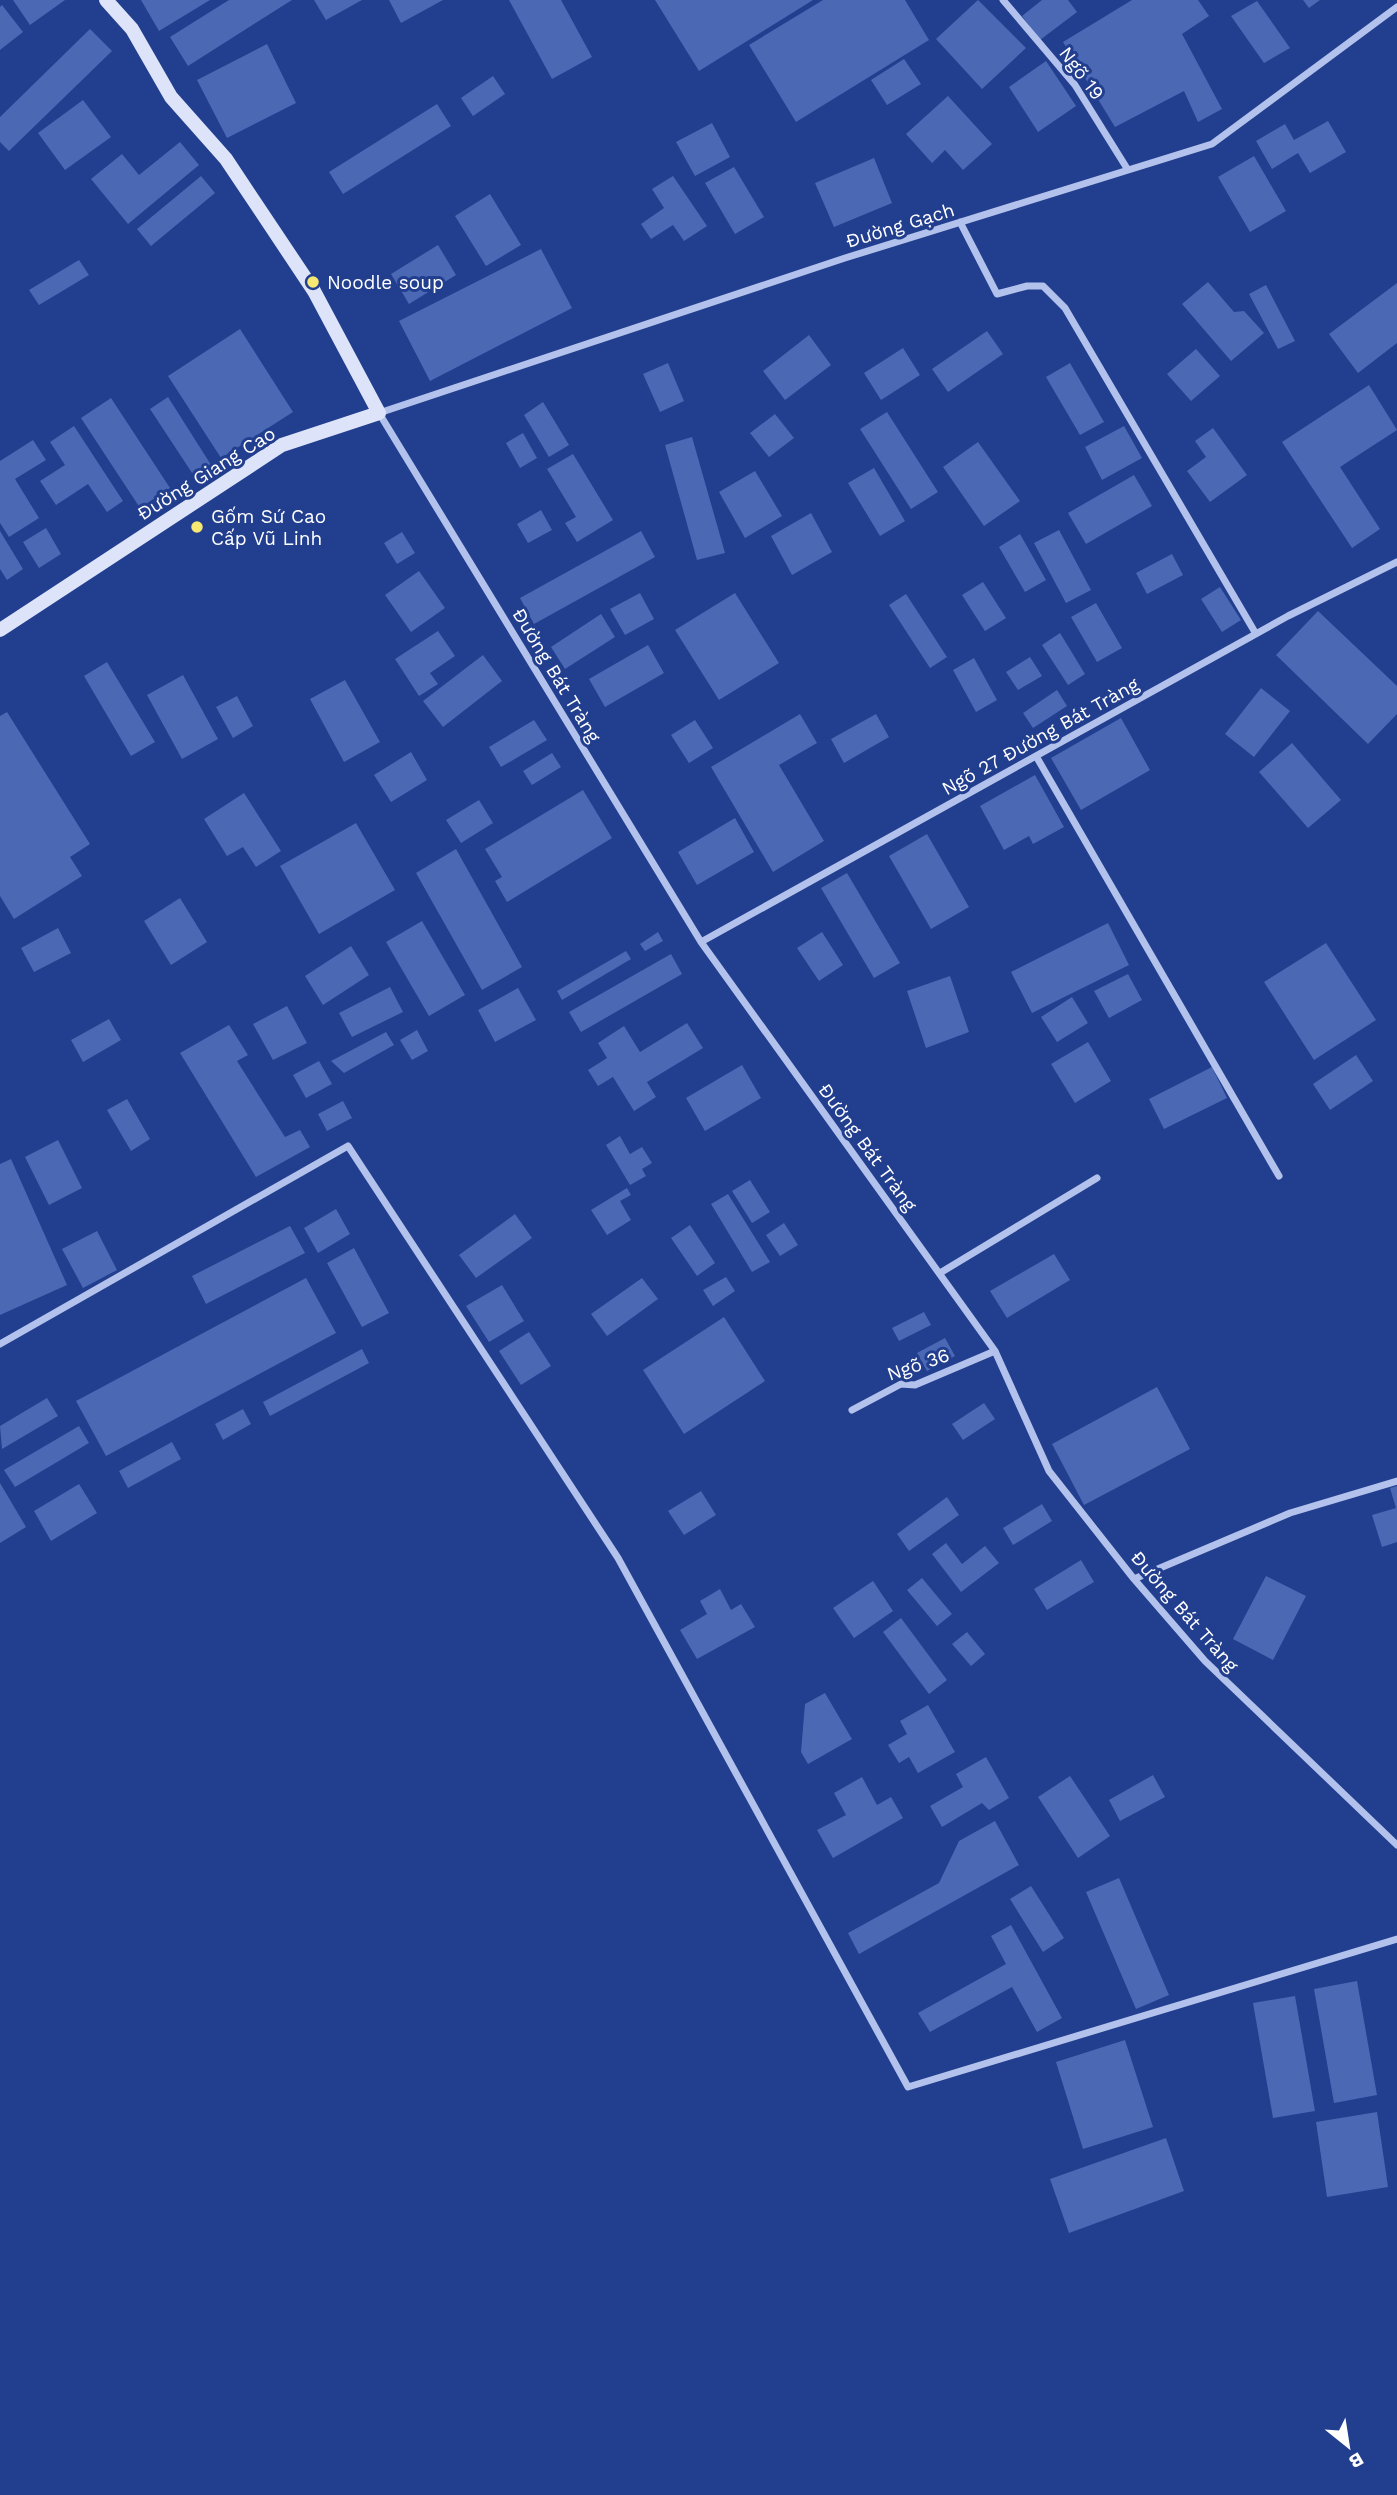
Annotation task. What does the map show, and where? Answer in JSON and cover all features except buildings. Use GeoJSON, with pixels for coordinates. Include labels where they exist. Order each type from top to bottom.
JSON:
{"type":"FeatureCollection","features":[{"type":"Feature","properties":{"kind":"street"},"geometry":{"type":"LineString","coordinates":[[106,0],[132,29],[171,97],[226,159],[314,292],[379,413]]}},
{"type":"Feature","properties":{"kind":"street","name":"Ngõ 19"},"geometry":{"type":"LineString","coordinates":[[1003,0],[1075,85],[1128,170]]}},
{"type":"Feature","properties":{"kind":"street","name":"Đường Gạch"},"geometry":{"type":"LineString","coordinates":[[379,413],[960,222],[1212,144],[1397,7]]}},
{"type":"Feature","properties":{"kind":"street"},"geometry":{"type":"LineString","coordinates":[[960,222],[997,294],[1027,286],[1043,286],[1065,308],[1256,634]]}},
{"type":"Feature","properties":{"kind":"street","name":"Đường Giang Cao"},"geometry":{"type":"LineString","coordinates":[[0,630],[282,445],[379,413]]}},
{"type":"Feature","properties":{"kind":"street","name":"Đường Bát Tràng"},"geometry":{"type":"LineString","coordinates":[[379,413],[701,942],[995,1351],[1049,1471],[1134,1579],[1205,1661],[1397,1845]]}},
{"type":"Feature","properties":{"kind":"street","name":"Ngõ 27 Đường Bát Tràng"},"geometry":{"type":"LineString","coordinates":[[701,942],[1256,634],[1397,562]]}},
{"type":"Feature","properties":{"kind":"street"},"geometry":{"type":"LineString","coordinates":[[1036,756],[1279,1176]]}},
{"type":"Feature","properties":{"kind":"street"},"geometry":{"type":"LineString","coordinates":[[0,1344],[348,1146],[618,1558],[908,2087],[1397,1939]]}},
{"type":"Feature","properties":{"kind":"street"},"geometry":{"type":"LineString","coordinates":[[940,1273],[1097,1178]]}},
{"type":"Feature","properties":{"kind":"street","name":"Ngõ 36"},"geometry":{"type":"LineString","coordinates":[[852,1410],[901,1384],[915,1385],[995,1351]]}},
{"type":"Feature","properties":{"kind":"street"},"geometry":{"type":"LineString","coordinates":[[1134,1579],[1290,1513],[1397,1481]]}},
{"type":"Feature","properties":{"kind":"place","name":"Noodle soup"},"geometry":{"type":"Point","coordinates":[313,282]}},
{"type":"Feature","properties":{"kind":"place","name":"Gốm Sứ Cao Cấp Vũ Linh"},"geometry":{"type":"Point","coordinates":[197,527]}}]}
